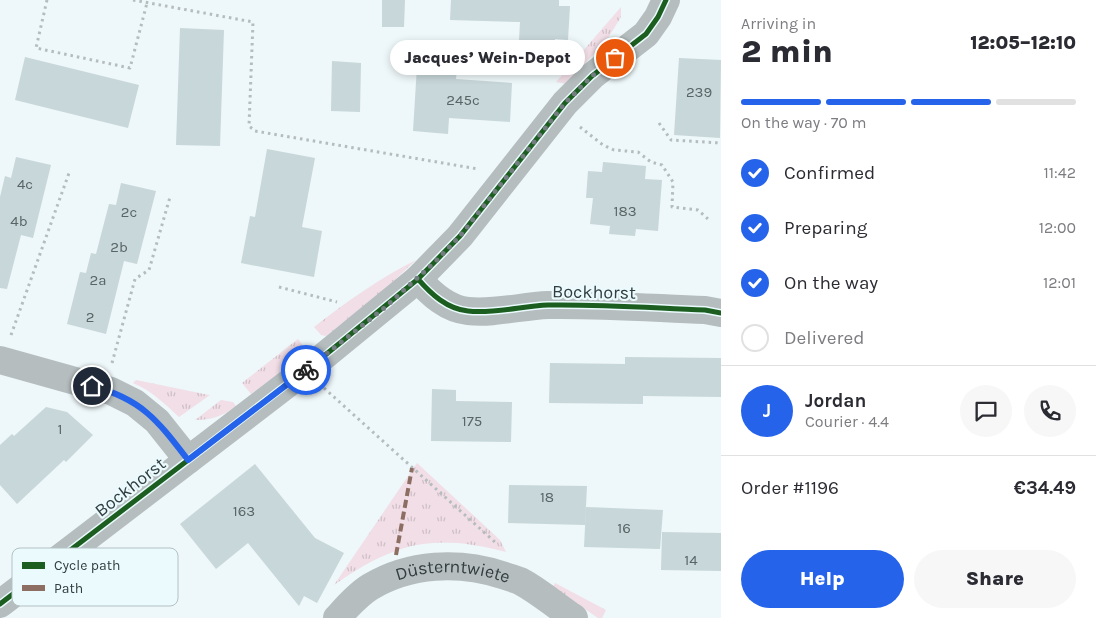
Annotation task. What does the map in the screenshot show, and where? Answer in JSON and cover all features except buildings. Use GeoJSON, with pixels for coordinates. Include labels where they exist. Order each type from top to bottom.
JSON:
{"type":"FeatureCollection","features":[{"type":"Feature","properties":{"kind":"street","name":"Bockhorst"},"geometry":{"type":"LineString","coordinates":[[73,548],[324,356],[418,279],[460,236],[565,103],[592,76],[646,34],[658,18],[666,0]]}},
{"type":"Feature","properties":{"kind":"street","name":"Bockhorst"},"geometry":{"type":"LineString","coordinates":[[418,279],[429,291],[450,306],[467,311],[573,304],[705,310],[721,313]]}},
{"type":"Feature","properties":{"kind":"street"},"geometry":{"type":"LineString","coordinates":[[4,352],[111,391],[135,403],[157,421],[188,460]]}},
{"type":"Feature","properties":{"kind":"street","name":"Düsterntwiete"},"geometry":{"type":"LineString","coordinates":[[337,618],[351,602],[370,587],[412,569],[440,566],[466,567],[492,572],[520,581],[574,618]]}},
{"type":"Feature","properties":{"kind":"street","name":"Bockhorst"},"geometry":{"type":"LineString","coordinates":[[0,604],[12,595]]}},
{"type":"Feature","properties":{"kind":"path"},"geometry":{"type":"LineString","coordinates":[[47,0],[36,48],[130,68],[147,3]]}},
{"type":"Feature","properties":{"kind":"path"},"geometry":{"type":"LineString","coordinates":[[133,0],[253,22],[249,126],[255,131],[480,170]]}},
{"type":"Feature","properties":{"kind":"path"},"geometry":{"type":"LineString","coordinates":[[659,123],[671,140],[721,143]]}},
{"type":"Feature","properties":{"kind":"path"},"geometry":{"type":"LineString","coordinates":[[579,127],[608,148],[638,152],[651,162],[662,165],[673,182],[672,207],[698,210],[708,219]]}},
{"type":"Feature","properties":{"kind":"path"},"geometry":{"type":"LineString","coordinates":[[4,352],[69,173]]}},
{"type":"Feature","properties":{"kind":"path"},"geometry":{"type":"LineString","coordinates":[[110,369],[135,279],[149,270],[170,197]]}},
{"type":"Feature","properties":{"kind":"path"},"geometry":{"type":"LineString","coordinates":[[279,287],[337,302]]}},
{"type":"Feature","properties":{"kind":"path"},"geometry":{"type":"LineString","coordinates":[[322,386],[496,543],[495,548]]}},
{"type":"Feature","properties":{"kind":"green space"},"geometry":{"type":"Polygon","coordinates":[[[621,7],[621,17],[608,38],[567,84],[556,82],[621,7]]]}},
{"type":"Feature","properties":{"kind":"green space"},"geometry":{"type":"Polygon","coordinates":[[[416,260],[385,289],[326,336],[321,335],[314,327],[364,291],[416,260]]]}},
{"type":"Feature","properties":{"kind":"green space"},"geometry":{"type":"Polygon","coordinates":[[[298,339],[304,347],[304,355],[251,394],[242,383],[298,339]]]}},
{"type":"Feature","properties":{"kind":"green space"},"geometry":{"type":"Polygon","coordinates":[[[136,380],[210,395],[179,417],[152,394],[133,383],[136,380]]]}},
{"type":"Feature","properties":{"kind":"green space"},"geometry":{"type":"Polygon","coordinates":[[[221,400],[233,402],[236,406],[217,417],[195,420],[221,400]]]}},
{"type":"Feature","properties":{"kind":"green space"},"geometry":{"type":"Polygon","coordinates":[[[417,463],[500,540],[506,552],[457,543],[416,545],[377,559],[334,585],[417,463]]]}},
{"type":"Feature","properties":{"kind":"green space"},"geometry":{"type":"Polygon","coordinates":[[[555,583],[606,610],[602,618],[598,618],[553,587],[555,583]]]}},
{"type":"Feature","properties":{"kind":"marked path"},"geometry":{"type":"LineString","coordinates":[[396,555],[412,468]]}},
{"type":"Feature","properties":{"kind":"cycle path"},"geometry":{"type":"LineString","coordinates":[[73,548],[324,356],[418,279],[460,236],[565,103],[592,76],[646,34],[658,17],[666,0]]}},
{"type":"Feature","properties":{"kind":"cycle path"},"geometry":{"type":"LineString","coordinates":[[418,279],[428,290],[446,304],[468,311],[478,312],[548,305],[568,305],[705,310],[721,313]]}},
{"type":"Feature","properties":{"kind":"cycle path"},"geometry":{"type":"LineString","coordinates":[[0,604],[12,595]]}},
{"type":"Feature","properties":{"kind":"way so far"},"geometry":{"type":"LineString","coordinates":[[306,370],[383,309],[437,260],[460,236],[565,103],[592,76],[615,58]]}},
{"type":"Feature","properties":{"kind":"place","name":"Jacques’ Wein-Depot"},"geometry":{"type":"Point","coordinates":[615,58]}},
{"type":"Feature","properties":{"kind":"route"},"geometry":{"type":"LineString","coordinates":[[92,386],[111,391],[135,403],[157,421],[188,460],[306,370]]}}]}
